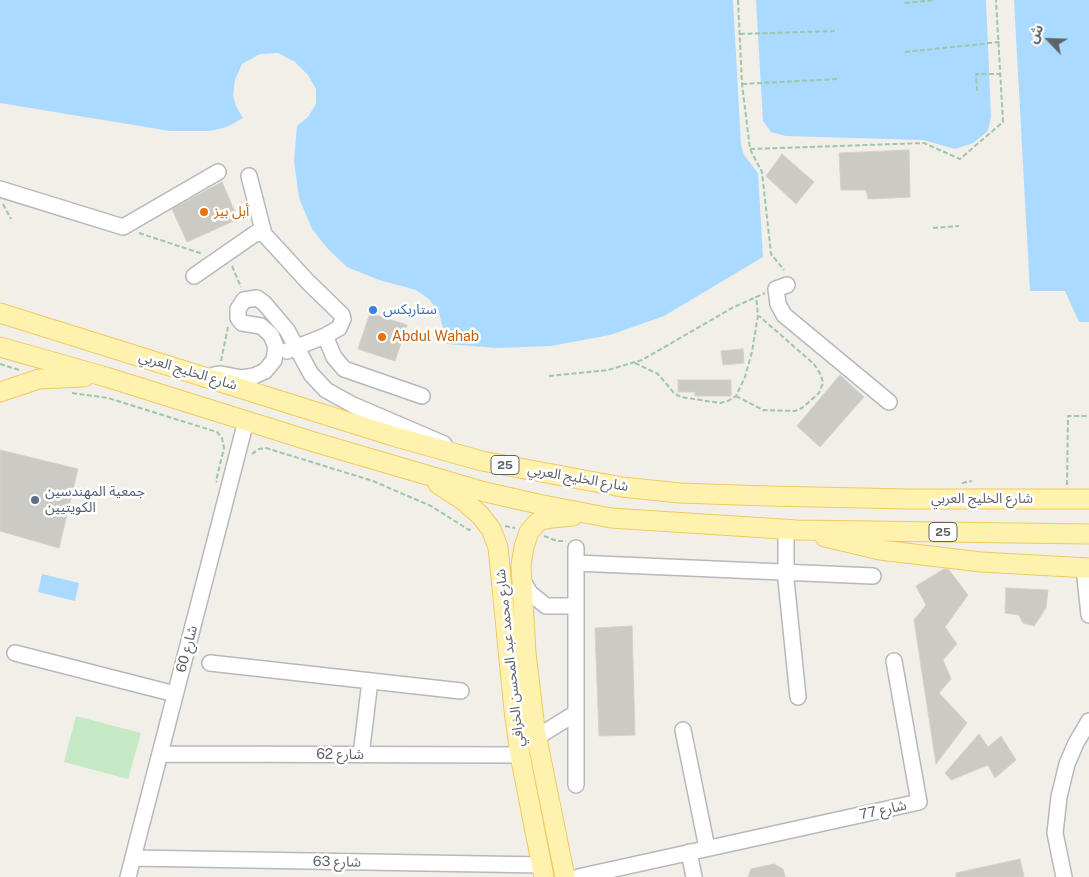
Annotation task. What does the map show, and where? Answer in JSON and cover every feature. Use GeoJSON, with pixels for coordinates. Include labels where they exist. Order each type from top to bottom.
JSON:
{"type":"FeatureCollection","features":[{"type":"Feature","properties":{"kind":"main road","name":"شارع الخليج العربي"},"geometry":{"type":"LineString","coordinates":[[0,313],[396,437],[482,461],[622,486],[680,493],[907,499],[1089,499]]}},
{"type":"Feature","properties":{"kind":"main road","name":"25"},"geometry":{"type":"LineString","coordinates":[[0,347],[106,377],[314,442],[421,473],[512,498],[611,518],[792,530],[1089,534]]}},
{"type":"Feature","properties":{"kind":"main road"},"geometry":{"type":"LineString","coordinates":[[0,392],[38,378],[106,377]]}},
{"type":"Feature","properties":{"kind":"main road"},"geometry":{"type":"LineString","coordinates":[[314,442],[308,437],[306,428],[310,421],[316,418],[381,438],[396,437]]}},
{"type":"Feature","properties":{"kind":"main road","name":"شارع محمد عبد المحسن الخرافي"},"geometry":{"type":"LineString","coordinates":[[421,473],[480,515],[491,529],[498,547],[505,629],[520,755],[543,871]]}},
{"type":"Feature","properties":{"kind":"main road","name":"شارع محمد عبد المحسن الخرافي"},"geometry":{"type":"LineString","coordinates":[[565,877],[537,737],[526,653],[521,565],[529,532],[538,522],[559,517],[611,518]]}},
{"type":"Feature","properties":{"kind":"main road"},"geometry":{"type":"LineString","coordinates":[[792,530],[880,550],[981,562],[1086,568]]}},
{"type":"Feature","properties":{"kind":"main road"},"geometry":{"type":"LineString","coordinates":[[505,629],[512,622],[524,617]]}},
{"type":"Feature","properties":{"kind":"street"},"geometry":{"type":"LineString","coordinates":[[1,196],[123,228],[218,172]]}},
{"type":"Feature","properties":{"kind":"street"},"geometry":{"type":"LineString","coordinates":[[248,176],[264,234],[308,282],[342,315],[343,322],[339,328],[296,348],[276,354]]}},
{"type":"Feature","properties":{"kind":"street"},"geometry":{"type":"LineString","coordinates":[[194,276],[256,233],[264,234]]}},
{"type":"Feature","properties":{"kind":"street"},"geometry":{"type":"LineString","coordinates":[[783,281],[778,304],[784,315],[889,402]]}},
{"type":"Feature","properties":{"kind":"street"},"geometry":{"type":"LineString","coordinates":[[208,377],[220,374],[242,378],[254,376],[265,371],[270,366],[276,354],[274,341],[261,326],[239,321],[238,310],[244,300],[252,298],[264,303],[287,330],[311,374],[326,390],[353,405],[482,461]]}},
{"type":"Feature","properties":{"kind":"street"},"geometry":{"type":"LineString","coordinates":[[325,336],[334,357],[344,369],[422,396]]}},
{"type":"Feature","properties":{"kind":"street","name":"شارع 60"},"geometry":{"type":"LineString","coordinates":[[128,877],[246,421]]}},
{"type":"Feature","properties":{"kind":"street"},"geometry":{"type":"LineString","coordinates":[[792,530],[786,580],[798,698]]}},
{"type":"Feature","properties":{"kind":"street"},"geometry":{"type":"LineString","coordinates":[[576,785],[576,555],[787,572],[873,576]]}},
{"type":"Feature","properties":{"kind":"street"},"geometry":{"type":"LineString","coordinates":[[1086,568],[1089,615]]}},
{"type":"Feature","properties":{"kind":"street"},"geometry":{"type":"LineString","coordinates":[[522,580],[530,593],[546,606]]}},
{"type":"Feature","properties":{"kind":"street"},"geometry":{"type":"LineString","coordinates":[[524,617],[546,606],[576,606]]}},
{"type":"Feature","properties":{"kind":"street"},"geometry":{"type":"LineString","coordinates":[[15,653],[175,694]]}},
{"type":"Feature","properties":{"kind":"street","name":"شارع 77"},"geometry":{"type":"LineString","coordinates":[[578,877],[919,802],[894,661]]}},
{"type":"Feature","properties":{"kind":"street"},"geometry":{"type":"LineString","coordinates":[[210,663],[461,691]]}},
{"type":"Feature","properties":{"kind":"street"},"geometry":{"type":"LineString","coordinates":[[361,755],[370,681]]}},
{"type":"Feature","properties":{"kind":"street"},"geometry":{"type":"LineString","coordinates":[[537,737],[576,713]]}},
{"type":"Feature","properties":{"kind":"street"},"geometry":{"type":"LineString","coordinates":[[1064,877],[1055,833],[1059,798],[1067,764],[1076,743],[1089,721]]}},
{"type":"Feature","properties":{"kind":"street"},"geometry":{"type":"LineString","coordinates":[[683,730],[707,848]]}},
{"type":"Feature","properties":{"kind":"street","name":"شارع 62"},"geometry":{"type":"LineString","coordinates":[[160,754],[520,755]]}},
{"type":"Feature","properties":{"kind":"street"},"geometry":{"type":"LineString","coordinates":[[689,852],[694,877]]}},
{"type":"Feature","properties":{"kind":"street","name":"شارع 63"},"geometry":{"type":"LineString","coordinates":[[133,858],[543,871]]}},
{"type":"Feature","properties":{"kind":"path"},"geometry":{"type":"LineString","coordinates":[[549,376],[608,370],[650,356],[732,308],[783,281],[771,254],[762,172],[750,149],[742,84],[738,0]]}},
{"type":"Feature","properties":{"kind":"path"},"geometry":{"type":"LineString","coordinates":[[905,3],[934,0]]}},
{"type":"Feature","properties":{"kind":"path"},"geometry":{"type":"LineString","coordinates":[[750,149],[924,143],[960,159],[1003,122],[1002,74],[996,0]]}},
{"type":"Feature","properties":{"kind":"path"},"geometry":{"type":"LineString","coordinates":[[740,34],[835,31]]}},
{"type":"Feature","properties":{"kind":"path"},"geometry":{"type":"LineString","coordinates":[[905,52],[1000,42]]}},
{"type":"Feature","properties":{"kind":"path"},"geometry":{"type":"LineString","coordinates":[[976,91],[976,74],[1002,74]]}},
{"type":"Feature","properties":{"kind":"path"},"geometry":{"type":"LineString","coordinates":[[742,84],[838,79]]}},
{"type":"Feature","properties":{"kind":"path"},"geometry":{"type":"LineString","coordinates":[[1,196],[11,220]]}},
{"type":"Feature","properties":{"kind":"path"},"geometry":{"type":"LineString","coordinates":[[933,228],[959,226]]}},
{"type":"Feature","properties":{"kind":"path"},"geometry":{"type":"LineString","coordinates":[[123,228],[230,263],[243,292]]}},
{"type":"Feature","properties":{"kind":"path"},"geometry":{"type":"LineString","coordinates":[[635,362],[658,374],[674,393],[681,397],[720,402],[728,401],[736,396],[745,377],[752,352],[758,316],[756,296]]}},
{"type":"Feature","properties":{"kind":"path"},"geometry":{"type":"LineString","coordinates":[[736,396],[763,410],[795,411],[802,408],[819,392],[823,383],[821,375],[814,364],[758,316]]}},
{"type":"Feature","properties":{"kind":"path"},"geometry":{"type":"LineString","coordinates":[[1067,499],[1068,416],[1089,416]]}},
{"type":"Feature","properties":{"kind":"green space"},"geometry":{"type":"Polygon","coordinates":[[[76,716],[141,733],[128,779],[64,762],[76,716]]]}},
{"type":"Feature","properties":{"kind":"water"},"geometry":{"type":"Polygon","coordinates":[[[0,0],[733,0],[741,145],[744,155],[758,173],[763,257],[664,316],[610,335],[551,346],[497,348],[447,344],[439,313],[429,299],[416,290],[379,280],[347,267],[328,249],[312,229],[299,198],[294,161],[297,126],[308,117],[316,104],[316,89],[308,75],[295,62],[278,53],[260,54],[242,64],[235,80],[233,95],[236,106],[243,118],[227,127],[210,131],[170,131],[0,103],[0,0]]]}},
{"type":"Feature","properties":{"kind":"water"},"geometry":{"type":"Polygon","coordinates":[[[756,0],[986,0],[991,117],[988,131],[973,143],[955,149],[923,140],[786,136],[771,132],[763,121],[756,0]]]}},
{"type":"Feature","properties":{"kind":"water"},"geometry":{"type":"Polygon","coordinates":[[[1014,0],[1089,0],[1089,322],[1079,322],[1065,291],[1030,291],[1014,0]]]}},
{"type":"Feature","properties":{"kind":"water"},"geometry":{"type":"Polygon","coordinates":[[[42,574],[79,583],[75,601],[38,592],[42,574]]]}},
{"type":"Feature","properties":{"kind":"building"},"geometry":{"type":"Polygon","coordinates":[[[909,150],[910,197],[868,199],[866,190],[841,190],[839,153],[909,150]]]}},
{"type":"Feature","properties":{"kind":"building"},"geometry":{"type":"Polygon","coordinates":[[[782,154],[814,182],[796,204],[766,176],[782,154]]]}},
{"type":"Feature","properties":{"kind":"building","name":"أبل بيز"},"geometry":{"type":"Polygon","coordinates":[[[222,182],[238,219],[187,242],[172,209],[222,182]]]}},
{"type":"Feature","properties":{"kind":"building","name":"Abdul Wahab"},"geometry":{"type":"Polygon","coordinates":[[[370,313],[407,325],[395,361],[358,349],[370,313]]]}},
{"type":"Feature","properties":{"kind":"building"},"geometry":{"type":"Polygon","coordinates":[[[743,349],[744,363],[723,365],[721,351],[743,349]]]}},
{"type":"Feature","properties":{"kind":"building"},"geometry":{"type":"Polygon","coordinates":[[[840,375],[864,397],[820,447],[797,426],[840,375]]]}},
{"type":"Feature","properties":{"kind":"building"},"geometry":{"type":"Polygon","coordinates":[[[678,380],[731,380],[731,396],[695,396],[695,392],[678,392],[678,380]]]}},
{"type":"Feature","properties":{"kind":"building","name":"جمعية المهندسين الكويتيين"},"geometry":{"type":"Polygon","coordinates":[[[0,450],[78,469],[59,548],[0,531],[0,450]]]}},
{"type":"Feature","properties":{"kind":"building"},"geometry":{"type":"Polygon","coordinates":[[[944,569],[949,570],[968,595],[945,627],[957,644],[943,660],[951,679],[939,693],[967,723],[936,764],[914,620],[926,605],[916,586],[944,569]]]}},
{"type":"Feature","properties":{"kind":"building"},"geometry":{"type":"Polygon","coordinates":[[[1006,588],[1048,590],[1046,608],[1034,626],[1023,623],[1019,615],[1005,613],[1006,588]]]}},
{"type":"Feature","properties":{"kind":"building"},"geometry":{"type":"Polygon","coordinates":[[[632,626],[635,735],[599,736],[595,628],[632,626]]]}},
{"type":"Feature","properties":{"kind":"building"},"geometry":{"type":"Polygon","coordinates":[[[979,734],[988,747],[1001,736],[1016,760],[995,778],[988,765],[951,780],[945,773],[979,734]]]}},
{"type":"Feature","properties":{"kind":"building"},"geometry":{"type":"Polygon","coordinates":[[[1020,859],[1024,877],[956,877],[956,873],[1020,859]]]}},
{"type":"Feature","properties":{"kind":"building"},"geometry":{"type":"Polygon","coordinates":[[[774,864],[783,869],[785,877],[748,877],[751,869],[774,864]]]}},
{"type":"Feature","properties":{"kind":"place","name":"أبل بيز"},"geometry":{"type":"Point","coordinates":[204,212]}},
{"type":"Feature","properties":{"kind":"place","name":"ستاربكس"},"geometry":{"type":"Point","coordinates":[373,310]}},
{"type":"Feature","properties":{"kind":"place","name":"Abdul Wahab"},"geometry":{"type":"Point","coordinates":[382,337]}},
{"type":"Feature","properties":{"kind":"place","name":"جمعية المهندسين الكويتيين"},"geometry":{"type":"Point","coordinates":[35,500]}}]}
